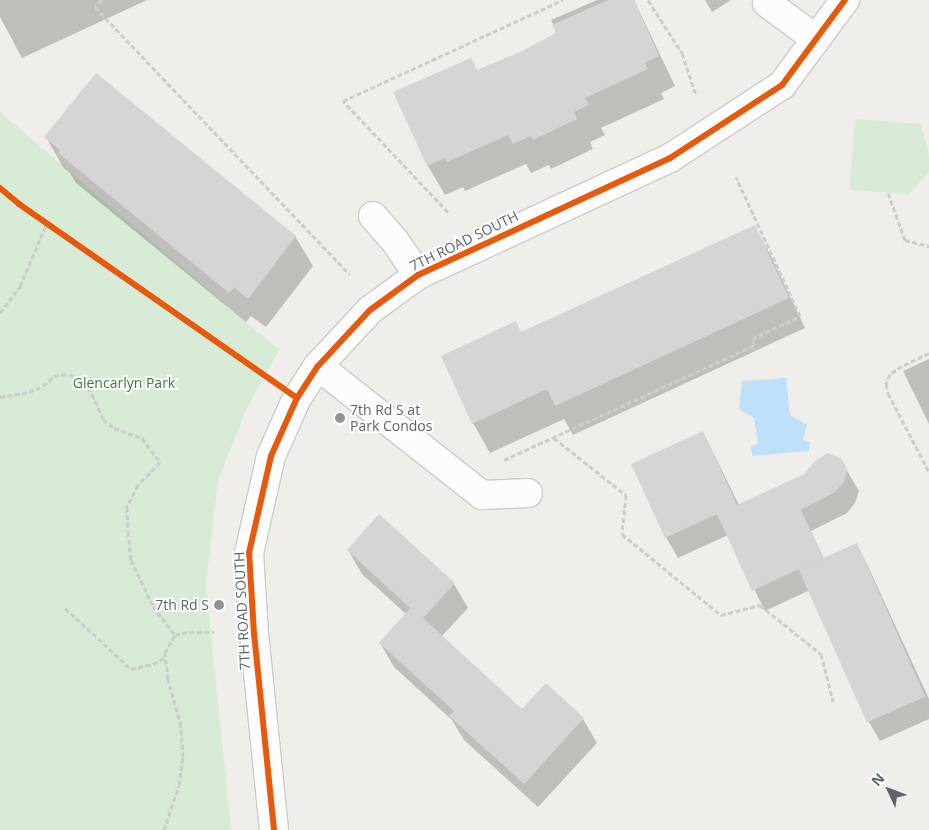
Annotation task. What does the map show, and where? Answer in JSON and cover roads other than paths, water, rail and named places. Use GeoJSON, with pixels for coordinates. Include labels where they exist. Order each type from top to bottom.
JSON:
{"type":"FeatureCollection","features":[{"type":"Feature","properties":{"kind":"street","name":"7TH ROAD SOUTH"},"geometry":{"type":"LineString","coordinates":[[274,830],[254,634],[249,553],[272,456],[298,398],[318,366],[370,310],[418,275],[670,158],[782,85],[845,0]]}},
{"type":"Feature","properties":{"kind":"street"},"geometry":{"type":"LineString","coordinates":[[767,2],[816,38]]}},
{"type":"Feature","properties":{"kind":"street"},"geometry":{"type":"LineString","coordinates":[[373,216],[395,241],[418,275]]}},
{"type":"Feature","properties":{"kind":"street"},"geometry":{"type":"LineString","coordinates":[[318,366],[482,495],[528,493]]}},
{"type":"Feature","properties":{"kind":"water"},"geometry":{"type":"Polygon","coordinates":[[[786,378],[790,415],[807,425],[803,440],[810,442],[809,451],[752,456],[751,446],[758,444],[754,418],[739,409],[742,381],[786,378]]]}},
{"type":"Feature","properties":{"kind":"place","name":"7th Rd S at Park Condos"},"geometry":{"type":"Point","coordinates":[340,418]}},
{"type":"Feature","properties":{"kind":"place","name":"7th Rd S"},"geometry":{"type":"Point","coordinates":[219,605]}},
{"type":"Feature","properties":{"kind":"park label","name":"Glencarlyn Park"},"geometry":{"type":"Point","coordinates":[124,383]}}]}
